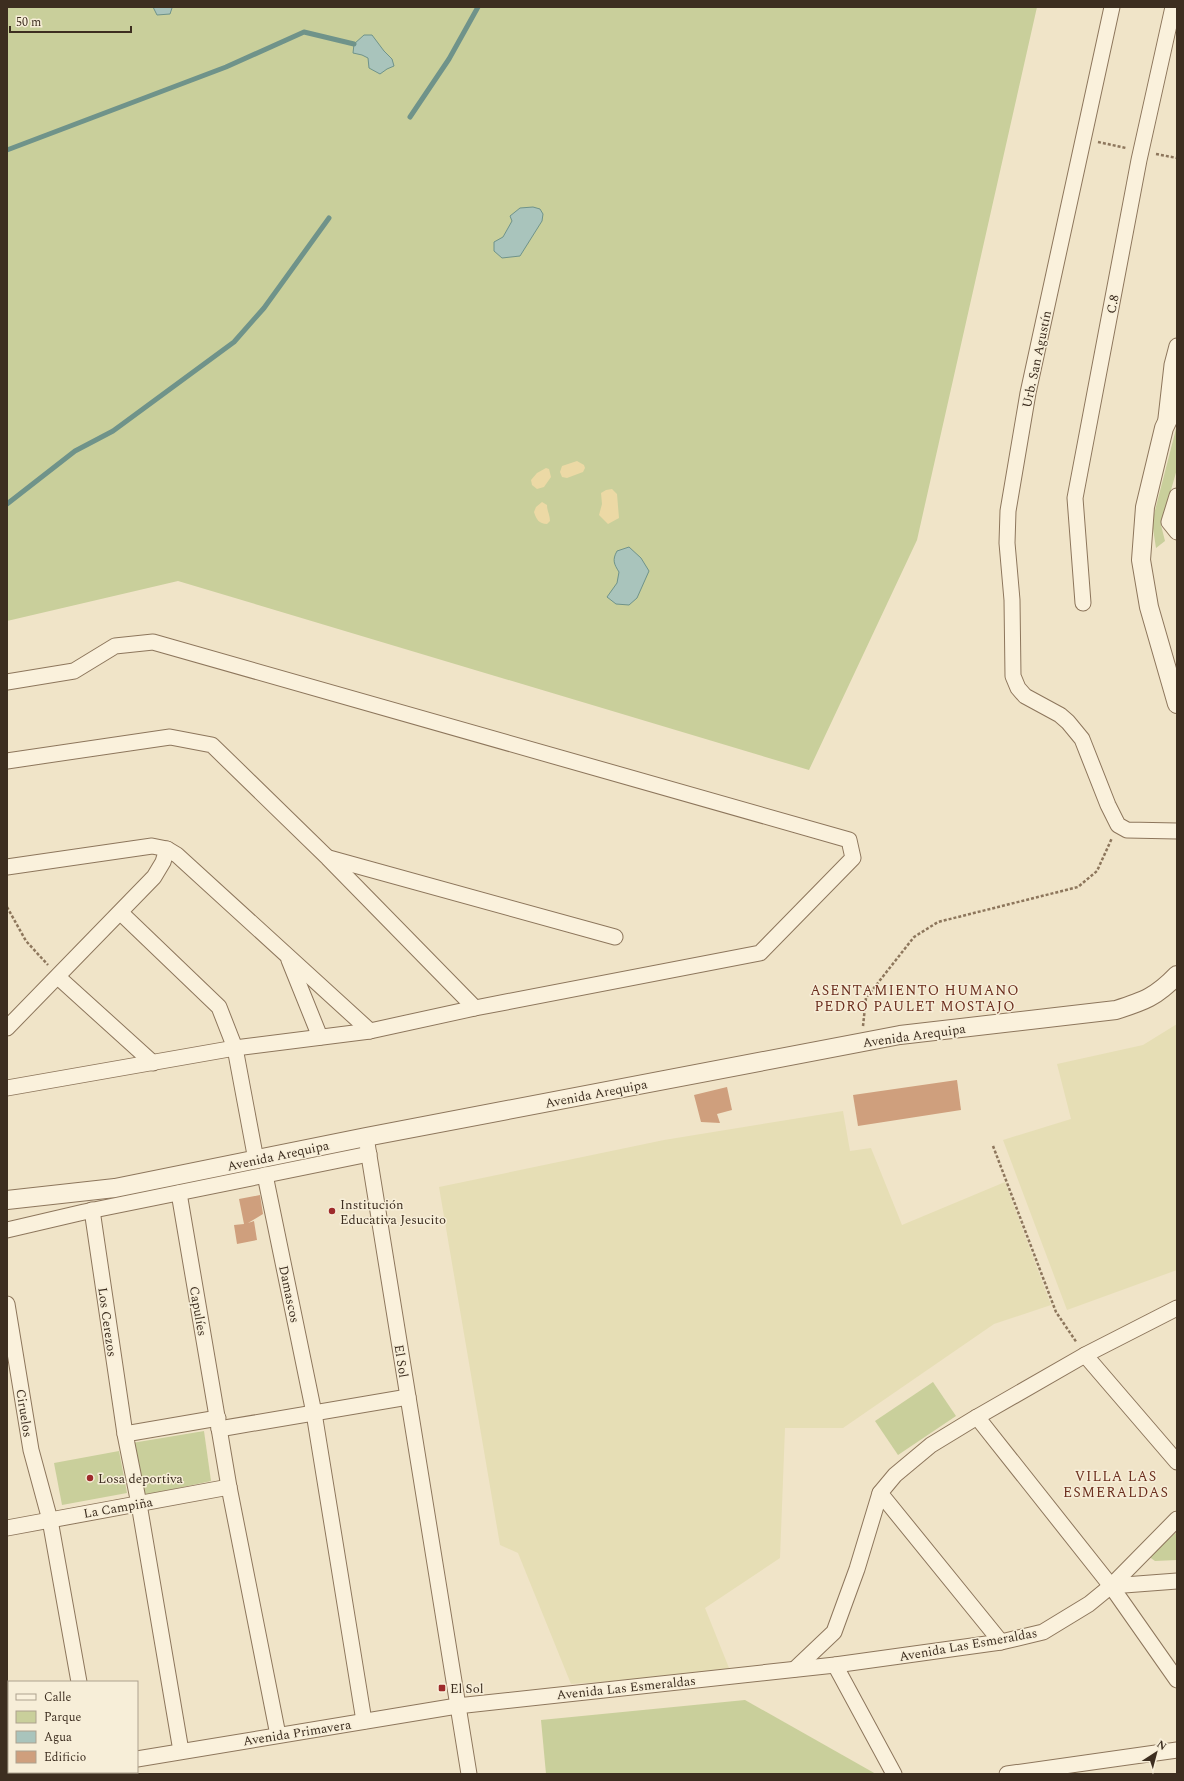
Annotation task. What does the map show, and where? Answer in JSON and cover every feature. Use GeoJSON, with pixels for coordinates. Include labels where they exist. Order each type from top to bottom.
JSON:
{"type":"FeatureCollection","features":[{"type":"Feature","properties":{"kind":"street","name":"Urb. San Agustín"},"geometry":{"type":"LineString","coordinates":[[1112,7],[1028,393],[1008,511],[1007,543],[1012,600],[1013,676],[1018,688],[1025,696],[1068,722],[1082,739],[1108,805],[1118,825]]}},
{"type":"Feature","properties":{"kind":"street","name":"C.8"},"geometry":{"type":"LineString","coordinates":[[1083,603],[1075,498],[1140,160],[1173,7]]}},
{"type":"Feature","properties":{"kind":"street"},"geometry":{"type":"LineString","coordinates":[[1177,346],[1172,365],[1164,428],[1145,507],[1141,560],[1150,607],[1177,704]]}},
{"type":"Feature","properties":{"kind":"street"},"geometry":{"type":"LineString","coordinates":[[1164,428],[1177,401]]}},
{"type":"Feature","properties":{"kind":"street"},"geometry":{"type":"LineString","coordinates":[[1177,496],[1169,522],[1177,532]]}},
{"type":"Feature","properties":{"kind":"street"},"geometry":{"type":"LineString","coordinates":[[7,682],[74,671],[115,646],[153,642],[849,840],[853,858],[760,953],[475,1008],[370,1031],[235,1048],[7,1088]]}},
{"type":"Feature","properties":{"kind":"street"},"geometry":{"type":"LineString","coordinates":[[7,761],[170,737],[212,745],[328,858],[475,1008]]}},
{"type":"Feature","properties":{"kind":"street"},"geometry":{"type":"LineString","coordinates":[[1118,825],[1127,830],[1177,831]]}},
{"type":"Feature","properties":{"kind":"street"},"geometry":{"type":"LineString","coordinates":[[7,867],[152,846],[167,849],[177,855],[370,1031]]}},
{"type":"Feature","properties":{"kind":"street"},"geometry":{"type":"LineString","coordinates":[[7,1028],[121,913],[154,877],[163,862],[167,849]]}},
{"type":"Feature","properties":{"kind":"street"},"geometry":{"type":"LineString","coordinates":[[328,858],[615,937]]}},
{"type":"Feature","properties":{"kind":"street"},"geometry":{"type":"LineString","coordinates":[[121,913],[219,1007],[235,1048],[256,1160]]}},
{"type":"Feature","properties":{"kind":"street"},"geometry":{"type":"LineString","coordinates":[[287,956],[320,1037]]}},
{"type":"Feature","properties":{"kind":"street","name":"Avenida Arequipa"},"geometry":{"type":"LineString","coordinates":[[7,1200],[115,1188],[256,1160],[367,1146],[900,1035],[1116,1010],[1147,1000],[1165,988],[1177,975]]}},
{"type":"Feature","properties":{"kind":"street"},"geometry":{"type":"LineString","coordinates":[[58,977],[153,1062]]}},
{"type":"Feature","properties":{"kind":"street"},"geometry":{"type":"LineString","coordinates":[[7,1230],[92,1210],[265,1176],[367,1146]]}},
{"type":"Feature","properties":{"kind":"street","name":"El Sol"},"geometry":{"type":"LineString","coordinates":[[367,1146],[469,1774]]}},
{"type":"Feature","properties":{"kind":"street","name":"Damascos"},"geometry":{"type":"LineString","coordinates":[[265,1176],[314,1413],[364,1721]]}},
{"type":"Feature","properties":{"kind":"street","name":"Capulíes"},"geometry":{"type":"LineString","coordinates":[[179,1193],[229,1487],[278,1735]]}},
{"type":"Feature","properties":{"kind":"street","name":"Los Cerezos"},"geometry":{"type":"LineString","coordinates":[[92,1210],[125,1434],[139,1504],[181,1751]]}},
{"type":"Feature","properties":{"kind":"street","name":"Ciruelos"},"geometry":{"type":"LineString","coordinates":[[7,1304],[31,1450],[50,1520],[79,1681]]}},
{"type":"Feature","properties":{"kind":"street"},"geometry":{"type":"LineString","coordinates":[[795,1669],[834,1632],[857,1569],[880,1493],[895,1475],[931,1446],[977,1417],[1085,1355],[1177,1308]]}},
{"type":"Feature","properties":{"kind":"street"},"geometry":{"type":"LineString","coordinates":[[1085,1355],[1177,1462]]}},
{"type":"Feature","properties":{"kind":"street"},"geometry":{"type":"LineString","coordinates":[[125,1434],[314,1413],[408,1397]]}},
{"type":"Feature","properties":{"kind":"street"},"geometry":{"type":"LineString","coordinates":[[977,1417],[1111,1586],[1177,1680]]}},
{"type":"Feature","properties":{"kind":"street","name":"La Campiña"},"geometry":{"type":"LineString","coordinates":[[7,1528],[229,1487]]}},
{"type":"Feature","properties":{"kind":"street"},"geometry":{"type":"LineString","coordinates":[[880,1493],[1000,1642]]}},
{"type":"Feature","properties":{"kind":"street"},"geometry":{"type":"LineString","coordinates":[[1111,1586],[1177,1519]]}},
{"type":"Feature","properties":{"kind":"street"},"geometry":{"type":"LineString","coordinates":[[1111,1586],[1177,1581]]}},
{"type":"Feature","properties":{"kind":"street","name":"Avenida Las Esmeraldas"},"geometry":{"type":"LineString","coordinates":[[835,1665],[1000,1642],[1043,1632],[1089,1604],[1111,1586]]}},
{"type":"Feature","properties":{"kind":"street"},"geometry":{"type":"LineString","coordinates":[[795,1669],[835,1665],[894,1774]]}},
{"type":"Feature","properties":{"kind":"street","name":"Avenida Las Esmeraldas"},"geometry":{"type":"LineString","coordinates":[[457,1706],[795,1669]]}},
{"type":"Feature","properties":{"kind":"street","name":"Avenida Primavera"},"geometry":{"type":"LineString","coordinates":[[138,1759],[457,1706]]}},
{"type":"Feature","properties":{"kind":"street"},"geometry":{"type":"LineString","coordinates":[[1007,1774],[1177,1750]]}},
{"type":"Feature","properties":{"kind":"path"},"geometry":{"type":"LineString","coordinates":[[861,1043],[866,998],[914,937],[938,922],[1078,887],[1097,871],[1118,825]]}},
{"type":"Feature","properties":{"kind":"path"},"geometry":{"type":"LineString","coordinates":[[7,907],[26,941],[58,977]]}},
{"type":"Feature","properties":{"kind":"path"},"geometry":{"type":"LineString","coordinates":[[993,1146],[1056,1312],[1085,1355]]}},
{"type":"Feature","properties":{"kind":"shaded area"},"geometry":{"type":"Polygon","coordinates":[[[1177,1024],[1177,1270],[1067,1310],[1003,1140],[1071,1119],[1057,1064],[1143,1045],[1177,1024]]]}},
{"type":"Feature","properties":{"kind":"shaded area"},"geometry":{"type":"Polygon","coordinates":[[[843,1111],[850,1151],[871,1148],[902,1225],[1005,1182],[1051,1305],[994,1324],[843,1428],[785,1428],[780,1558],[705,1608],[731,1673],[571,1684],[518,1553],[500,1545],[439,1187],[664,1140],[843,1111]]]}},
{"type":"Feature","properties":{"kind":"green space"},"geometry":{"type":"Polygon","coordinates":[[[7,7],[1037,7],[917,540],[809,770],[178,581],[7,621],[7,7]]]}},
{"type":"Feature","properties":{"kind":"green space"},"geometry":{"type":"Polygon","coordinates":[[[1177,425],[1177,469],[1161,525],[1165,541],[1156,548],[1152,522],[1177,425]]]}},
{"type":"Feature","properties":{"kind":"green space"},"geometry":{"type":"Polygon","coordinates":[[[933,1382],[956,1416],[898,1455],[875,1421],[933,1382]]]}},
{"type":"Feature","properties":{"kind":"green space"},"geometry":{"type":"Polygon","coordinates":[[[204,1431],[211,1481],[142,1496],[132,1443],[204,1431]]]}},
{"type":"Feature","properties":{"kind":"green space","name":"Losa deportiva"},"geometry":{"type":"Polygon","coordinates":[[[119,1451],[127,1493],[62,1505],[54,1463],[119,1451]]]}},
{"type":"Feature","properties":{"kind":"green space"},"geometry":{"type":"Polygon","coordinates":[[[1177,1532],[1177,1560],[1155,1561],[1148,1556],[1177,1532]]]}},
{"type":"Feature","properties":{"kind":"green space"},"geometry":{"type":"Polygon","coordinates":[[[745,1700],[876,1774],[546,1774],[541,1720],[745,1700]]]}},
{"type":"Feature","properties":{"kind":"sand"},"geometry":{"type":"Polygon","coordinates":[[[577,461],[584,465],[585,468],[583,472],[567,478],[562,477],[560,472],[562,466],[577,461]]]}},
{"type":"Feature","properties":{"kind":"sand"},"geometry":{"type":"Polygon","coordinates":[[[546,468],[549,469],[551,477],[544,487],[537,489],[532,485],[531,480],[537,473],[546,468]]]}},
{"type":"Feature","properties":{"kind":"sand"},"geometry":{"type":"Polygon","coordinates":[[[612,489],[617,494],[619,518],[608,524],[599,515],[602,504],[601,493],[612,489]]]}},
{"type":"Feature","properties":{"kind":"sand"},"geometry":{"type":"Polygon","coordinates":[[[542,502],[547,505],[550,517],[550,521],[547,524],[538,521],[534,512],[536,507],[542,502]]]}},
{"type":"Feature","properties":{"kind":"water"},"geometry":{"type":"Polygon","coordinates":[[[153,7],[172,8],[170,14],[157,15],[153,7]]]}},
{"type":"Feature","properties":{"kind":"water"},"geometry":{"type":"Polygon","coordinates":[[[364,35],[372,35],[392,59],[394,66],[380,74],[369,68],[368,58],[353,53],[354,44],[364,35]]]}},
{"type":"Feature","properties":{"kind":"water"},"geometry":{"type":"Polygon","coordinates":[[[533,207],[540,209],[543,214],[542,221],[520,256],[502,258],[494,251],[494,242],[503,237],[512,221],[510,216],[520,208],[533,207]]]}},
{"type":"Feature","properties":{"kind":"water"},"geometry":{"type":"Polygon","coordinates":[[[629,547],[641,558],[649,571],[637,598],[629,605],[616,604],[607,597],[617,583],[619,572],[615,564],[614,557],[617,551],[629,547]]]}},
{"type":"Feature","properties":{"kind":"building"},"geometry":{"type":"Polygon","coordinates":[[[957,1080],[961,1110],[858,1126],[853,1095],[957,1080]]]}},
{"type":"Feature","properties":{"kind":"building"},"geometry":{"type":"Polygon","coordinates":[[[727,1087],[732,1110],[717,1114],[720,1123],[701,1122],[694,1095],[727,1087]]]}},
{"type":"Feature","properties":{"kind":"building"},"geometry":{"type":"Polygon","coordinates":[[[260,1195],[263,1214],[248,1223],[254,1221],[257,1240],[237,1244],[234,1225],[244,1224],[239,1199],[260,1195]]]}},
{"type":"Feature","properties":{"kind":"waterway"},"geometry":{"type":"LineString","coordinates":[[410,117],[449,59],[478,7]]}},
{"type":"Feature","properties":{"kind":"waterway"},"geometry":{"type":"LineString","coordinates":[[7,150],[226,67],[304,32],[354,44]]}},
{"type":"Feature","properties":{"kind":"waterway"},"geometry":{"type":"LineString","coordinates":[[7,504],[75,451],[113,431],[234,342],[264,308],[329,218]]}},
{"type":"Feature","properties":{"kind":"place","name":"Institución Educativa Jesucito"},"geometry":{"type":"Point","coordinates":[332,1211]}},
{"type":"Feature","properties":{"kind":"place","name":"Losa deportiva"},"geometry":{"type":"Point","coordinates":[90,1478]}},
{"type":"Feature","properties":{"kind":"place","name":"El Sol"},"geometry":{"type":"Point","coordinates":[442,1688]}},
{"type":"Feature","properties":{"kind":"district","name":"ASENTAMIENTO HUMANO PEDRO PAULET MOSTAJO"},"geometry":{"type":"Point","coordinates":[915,998]}},
{"type":"Feature","properties":{"kind":"district","name":"VILLA LAS ESMERALDAS"},"geometry":{"type":"Point","coordinates":[1116,1484]}}]}
